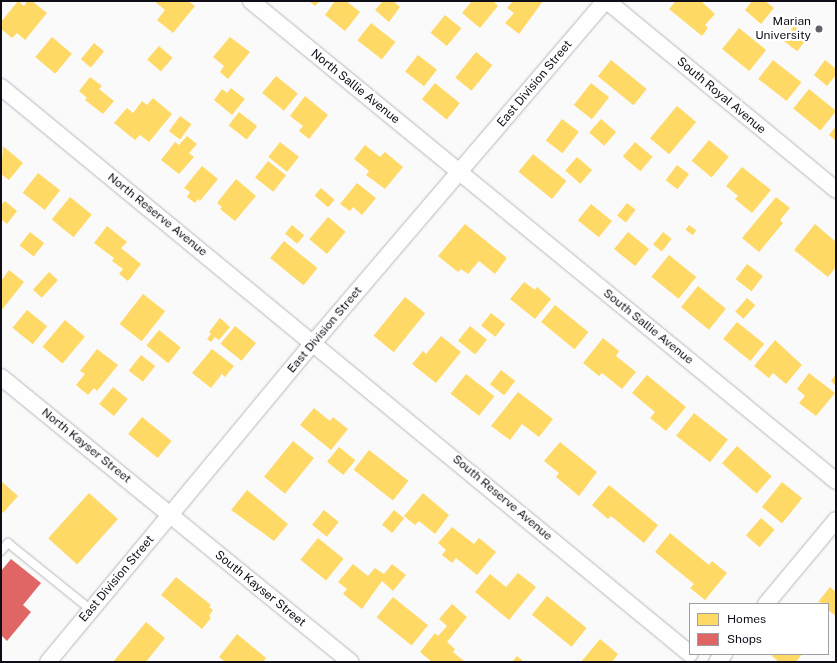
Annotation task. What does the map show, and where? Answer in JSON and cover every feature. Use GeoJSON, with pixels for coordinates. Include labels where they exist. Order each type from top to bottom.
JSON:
{"type":"FeatureCollection","features":[{"type":"Feature","properties":{"kind":"street","name":"North Sallie Avenue"},"geometry":{"type":"LineString","coordinates":[[251,1],[460,173]]}},
{"type":"Feature","properties":{"kind":"street","name":"East Division Street"},"geometry":{"type":"LineString","coordinates":[[48,662],[314,343],[606,1]]}},
{"type":"Feature","properties":{"kind":"street","name":"South Royal Avenue"},"geometry":{"type":"LineString","coordinates":[[606,1],[836,190]]}},
{"type":"Feature","properties":{"kind":"street","name":"North Reserve Avenue"},"geometry":{"type":"LineString","coordinates":[[1,87],[314,343]]}},
{"type":"Feature","properties":{"kind":"street","name":"South Sallie Avenue"},"geometry":{"type":"LineString","coordinates":[[460,173],[836,481]]}},
{"type":"Feature","properties":{"kind":"street","name":"South Reserve Avenue"},"geometry":{"type":"LineString","coordinates":[[314,343],[689,653]]}},
{"type":"Feature","properties":{"kind":"street","name":"North Kayser Street"},"geometry":{"type":"LineString","coordinates":[[1,377],[170,515]]}},
{"type":"Feature","properties":{"kind":"street","name":"South Kayser Street"},"geometry":{"type":"LineString","coordinates":[[170,515],[350,662]]}},
{"type":"Feature","properties":{"kind":"street"},"geometry":{"type":"LineString","coordinates":[[767,603],[836,520]]}},
{"type":"Feature","properties":{"kind":"street","name":"South Reserve Avenue"},"geometry":{"type":"LineString","coordinates":[[691,655],[700,662]]}},
{"type":"Feature","properties":{"kind":"lane"},"geometry":{"type":"LineString","coordinates":[[1,551],[8,543],[91,610]]}},
{"type":"Feature","properties":{"kind":"building: Homes"},"geometry":{"type":"Polygon","coordinates":[[[18,1],[24,6],[27,1],[32,1],[47,13],[25,40],[17,33],[12,38],[1,29],[1,22],[18,1]]]}},
{"type":"Feature","properties":{"kind":"building: Homes"},"geometry":{"type":"Polygon","coordinates":[[[154,1],[188,1],[195,6],[173,33],[157,20],[165,10],[154,1]]]}},
{"type":"Feature","properties":{"kind":"building: Homes"},"geometry":{"type":"Polygon","coordinates":[[[309,1],[320,1],[315,6],[309,1]]]}},
{"type":"Feature","properties":{"kind":"building: Homes"},"geometry":{"type":"Polygon","coordinates":[[[335,1],[346,1],[360,12],[345,31],[325,15],[335,1]]]}},
{"type":"Feature","properties":{"kind":"building: Homes"},"geometry":{"type":"Polygon","coordinates":[[[383,1],[393,1],[400,7],[389,22],[375,10],[383,1]]]}},
{"type":"Feature","properties":{"kind":"building: Homes"},"geometry":{"type":"Polygon","coordinates":[[[472,1],[493,1],[498,6],[480,28],[462,13],[472,1]]]}},
{"type":"Feature","properties":{"kind":"building: Homes"},"geometry":{"type":"Polygon","coordinates":[[[513,1],[543,1],[519,34],[505,23],[514,13],[507,8],[513,1]]]}},
{"type":"Feature","properties":{"kind":"building: Homes"},"geometry":{"type":"Polygon","coordinates":[[[676,1],[701,1],[715,14],[705,25],[708,28],[702,36],[669,9],[676,1]]]}},
{"type":"Feature","properties":{"kind":"building: Homes"},"geometry":{"type":"Polygon","coordinates":[[[752,1],[765,1],[774,8],[761,24],[745,10],[752,1]]]}},
{"type":"Feature","properties":{"kind":"building: Homes"},"geometry":{"type":"Polygon","coordinates":[[[445,15],[461,28],[447,46],[431,33],[445,15]]]}},
{"type":"Feature","properties":{"kind":"building: Homes"},"geometry":{"type":"Polygon","coordinates":[[[371,23],[395,42],[382,59],[357,40],[371,23]]]}},
{"type":"Feature","properties":{"kind":"building: Homes"},"geometry":{"type":"Polygon","coordinates":[[[794,26],[808,37],[797,51],[783,40],[794,26]]]}},
{"type":"Feature","properties":{"kind":"building: Homes"},"geometry":{"type":"Polygon","coordinates":[[[739,28],[766,50],[749,71],[722,49],[739,28]]]}},
{"type":"Feature","properties":{"kind":"building: Homes"},"geometry":{"type":"Polygon","coordinates":[[[52,37],[72,54],[55,74],[35,57],[52,37]]]}},
{"type":"Feature","properties":{"kind":"building: Homes"},"geometry":{"type":"Polygon","coordinates":[[[230,37],[250,52],[228,79],[220,72],[224,66],[213,57],[230,37]]]}},
{"type":"Feature","properties":{"kind":"building: Homes"},"geometry":{"type":"Polygon","coordinates":[[[94,43],[104,51],[91,68],[81,59],[94,43]]]}},
{"type":"Feature","properties":{"kind":"building: Homes"},"geometry":{"type":"Polygon","coordinates":[[[159,46],[173,58],[161,71],[147,60],[159,46]]]}},
{"type":"Feature","properties":{"kind":"building: Homes"},"geometry":{"type":"Polygon","coordinates":[[[476,52],[492,65],[472,91],[455,78],[476,52]]]}},
{"type":"Feature","properties":{"kind":"building: Homes"},"geometry":{"type":"Polygon","coordinates":[[[418,55],[437,70],[424,86],[405,72],[418,55]]]}},
{"type":"Feature","properties":{"kind":"building: Homes"},"geometry":{"type":"Polygon","coordinates":[[[611,60],[647,89],[634,105],[598,76],[611,60]]]}},
{"type":"Feature","properties":{"kind":"building: Homes"},"geometry":{"type":"Polygon","coordinates":[[[773,60],[801,82],[787,101],[758,79],[773,60]]]}},
{"type":"Feature","properties":{"kind":"building: Homes"},"geometry":{"type":"Polygon","coordinates":[[[825,60],[836,69],[836,75],[827,86],[814,75],[825,60]]]}},
{"type":"Feature","properties":{"kind":"building: Homes"},"geometry":{"type":"Polygon","coordinates":[[[276,76],[298,94],[284,111],[262,93],[276,76]]]}},
{"type":"Feature","properties":{"kind":"building: Homes"},"geometry":{"type":"Polygon","coordinates":[[[90,77],[102,86],[99,89],[114,101],[103,114],[85,100],[87,98],[79,91],[90,77]]]}},
{"type":"Feature","properties":{"kind":"building: Homes"},"geometry":{"type":"Polygon","coordinates":[[[435,83],[460,103],[447,119],[422,99],[435,83]]]}},
{"type":"Feature","properties":{"kind":"building: Homes"},"geometry":{"type":"Polygon","coordinates":[[[591,83],[609,97],[592,119],[574,105],[591,83]]]}},
{"type":"Feature","properties":{"kind":"building: Homes"},"geometry":{"type":"Polygon","coordinates":[[[231,88],[245,99],[232,115],[214,100],[222,89],[227,93],[231,88]]]}},
{"type":"Feature","properties":{"kind":"building: Homes"},"geometry":{"type":"Polygon","coordinates":[[[809,89],[836,111],[820,130],[793,108],[809,89]]]}},
{"type":"Feature","properties":{"kind":"building: Homes"},"geometry":{"type":"Polygon","coordinates":[[[305,96],[328,115],[309,139],[299,131],[303,126],[290,116],[305,96]]]}},
{"type":"Feature","properties":{"kind":"building: Homes"},"geometry":{"type":"Polygon","coordinates":[[[153,98],[172,114],[149,142],[140,135],[135,140],[114,123],[127,108],[133,113],[142,101],[147,105],[153,98]]]}},
{"type":"Feature","properties":{"kind":"building: Homes"},"geometry":{"type":"Polygon","coordinates":[[[677,106],[696,122],[669,154],[650,138],[677,106]]]}},
{"type":"Feature","properties":{"kind":"building: Homes"},"geometry":{"type":"Polygon","coordinates":[[[239,112],[257,126],[247,140],[229,125],[239,112]]]}},
{"type":"Feature","properties":{"kind":"building: Homes"},"geometry":{"type":"Polygon","coordinates":[[[180,116],[191,124],[180,140],[169,131],[180,116]]]}},
{"type":"Feature","properties":{"kind":"building: Homes"},"geometry":{"type":"Polygon","coordinates":[[[562,119],[579,132],[563,153],[546,141],[562,119]]]}},
{"type":"Feature","properties":{"kind":"building: Homes"},"geometry":{"type":"Polygon","coordinates":[[[601,119],[616,132],[604,146],[589,133],[601,119]]]}},
{"type":"Feature","properties":{"kind":"building: Homes"},"geometry":{"type":"Polygon","coordinates":[[[836,126],[836,141],[829,135],[836,126]]]}},
{"type":"Feature","properties":{"kind":"building: Homes"},"geometry":{"type":"Polygon","coordinates":[[[187,136],[197,144],[189,153],[194,157],[179,174],[161,160],[175,142],[179,145],[187,136]]]}},
{"type":"Feature","properties":{"kind":"building: Homes"},"geometry":{"type":"Polygon","coordinates":[[[709,140],[729,157],[712,177],[692,161],[709,140]]]}},
{"type":"Feature","properties":{"kind":"building: Homes"},"geometry":{"type":"Polygon","coordinates":[[[280,142],[299,157],[287,172],[268,157],[280,142]]]}},
{"type":"Feature","properties":{"kind":"building: Homes"},"geometry":{"type":"Polygon","coordinates":[[[635,142],[653,157],[640,171],[623,157],[635,142]]]}},
{"type":"Feature","properties":{"kind":"building: Homes"},"geometry":{"type":"Polygon","coordinates":[[[365,145],[380,157],[385,152],[403,167],[385,189],[366,175],[369,171],[354,159],[365,145]]]}},
{"type":"Feature","properties":{"kind":"building: Homes"},"geometry":{"type":"Polygon","coordinates":[[[3,146],[23,163],[9,180],[1,174],[3,146]]]}},
{"type":"Feature","properties":{"kind":"building: Homes"},"geometry":{"type":"Polygon","coordinates":[[[533,154],[566,181],[552,199],[519,172],[533,154]]]}},
{"type":"Feature","properties":{"kind":"building: Homes"},"geometry":{"type":"Polygon","coordinates":[[[577,157],[592,170],[580,184],[565,171],[577,157]]]}},
{"type":"Feature","properties":{"kind":"building: Homes"},"geometry":{"type":"Polygon","coordinates":[[[268,161],[286,175],[273,192],[255,178],[268,161]]]}},
{"type":"Feature","properties":{"kind":"building: Homes"},"geometry":{"type":"Polygon","coordinates":[[[677,165],[689,174],[678,189],[666,180],[677,165]]]}},
{"type":"Feature","properties":{"kind":"building: Homes"},"geometry":{"type":"Polygon","coordinates":[[[202,166],[218,179],[200,201],[198,199],[195,203],[187,197],[190,192],[184,188],[202,166]]]}},
{"type":"Feature","properties":{"kind":"building: Homes"},"geometry":{"type":"Polygon","coordinates":[[[742,167],[771,190],[752,213],[735,199],[738,196],[726,186],[742,167]]]}},
{"type":"Feature","properties":{"kind":"building: Homes"},"geometry":{"type":"Polygon","coordinates":[[[38,173],[60,190],[45,210],[23,193],[38,173]]]}},
{"type":"Feature","properties":{"kind":"building: Homes"},"geometry":{"type":"Polygon","coordinates":[[[236,179],[256,196],[235,221],[220,209],[222,207],[217,203],[236,179]]]}},
{"type":"Feature","properties":{"kind":"building: Homes"},"geometry":{"type":"Polygon","coordinates":[[[357,183],[376,198],[362,215],[353,207],[350,211],[340,204],[357,183]]]}},
{"type":"Feature","properties":{"kind":"building: Homes"},"geometry":{"type":"Polygon","coordinates":[[[321,188],[335,200],[328,207],[314,196],[321,188]]]}},
{"type":"Feature","properties":{"kind":"building: Homes"},"geometry":{"type":"Polygon","coordinates":[[[70,197],[92,215],[74,237],[52,220],[70,197]]]}},
{"type":"Feature","properties":{"kind":"building: Homes"},"geometry":{"type":"Polygon","coordinates":[[[776,197],[790,208],[780,220],[783,223],[759,252],[742,238],[776,197]]]}},
{"type":"Feature","properties":{"kind":"building: Homes"},"geometry":{"type":"Polygon","coordinates":[[[5,201],[17,211],[7,224],[1,219],[1,205],[5,201]]]}},
{"type":"Feature","properties":{"kind":"building: Homes"},"geometry":{"type":"Polygon","coordinates":[[[627,203],[636,210],[626,222],[617,216],[627,203]]]}},
{"type":"Feature","properties":{"kind":"building: Homes"},"geometry":{"type":"Polygon","coordinates":[[[591,204],[612,221],[599,237],[578,220],[591,204]]]}},
{"type":"Feature","properties":{"kind":"building: Homes"},"geometry":{"type":"Polygon","coordinates":[[[328,217],[346,232],[327,254],[309,239],[328,217]]]}},
{"type":"Feature","properties":{"kind":"building: Homes"},"geometry":{"type":"Polygon","coordinates":[[[465,224],[507,258],[495,274],[479,261],[468,274],[461,269],[458,272],[438,256],[465,224]]]}},
{"type":"Feature","properties":{"kind":"building: Homes"},"geometry":{"type":"Polygon","coordinates":[[[815,224],[836,242],[836,267],[828,277],[794,250],[815,224]]]}},
{"type":"Feature","properties":{"kind":"building: Homes"},"geometry":{"type":"Polygon","coordinates":[[[292,225],[304,235],[297,244],[285,233],[292,225]]]}},
{"type":"Feature","properties":{"kind":"building: Homes"},"geometry":{"type":"Polygon","coordinates":[[[689,225],[696,230],[693,235],[685,230],[689,225]]]}},
{"type":"Feature","properties":{"kind":"building: Homes"},"geometry":{"type":"Polygon","coordinates":[[[107,226],[127,242],[121,248],[141,264],[128,281],[119,274],[123,269],[112,261],[114,258],[94,243],[107,226]]]}},
{"type":"Feature","properties":{"kind":"building: Homes"},"geometry":{"type":"Polygon","coordinates":[[[30,232],[44,243],[34,256],[20,245],[30,232]]]}},
{"type":"Feature","properties":{"kind":"building: Homes"},"geometry":{"type":"Polygon","coordinates":[[[628,232],[649,249],[635,266],[614,249],[628,232]]]}},
{"type":"Feature","properties":{"kind":"building: Homes"},"geometry":{"type":"Polygon","coordinates":[[[663,232],[672,239],[662,251],[653,245],[663,232]]]}},
{"type":"Feature","properties":{"kind":"building: Homes"},"geometry":{"type":"Polygon","coordinates":[[[284,241],[317,268],[304,285],[270,258],[284,241]]]}},
{"type":"Feature","properties":{"kind":"building: Homes"},"geometry":{"type":"Polygon","coordinates":[[[669,255],[696,277],[679,299],[651,277],[669,255]]]}},
{"type":"Feature","properties":{"kind":"building: Homes"},"geometry":{"type":"Polygon","coordinates":[[[747,264],[763,276],[752,291],[736,279],[747,264]]]}},
{"type":"Feature","properties":{"kind":"building: Homes"},"geometry":{"type":"Polygon","coordinates":[[[9,270],[24,282],[1,311],[1,281],[9,270]]]}},
{"type":"Feature","properties":{"kind":"building: Homes"},"geometry":{"type":"Polygon","coordinates":[[[49,272],[58,280],[42,298],[33,290],[49,272]]]}},
{"type":"Feature","properties":{"kind":"building: Homes"},"geometry":{"type":"Polygon","coordinates":[[[524,282],[535,290],[537,287],[551,299],[535,319],[510,299],[524,282]]]}},
{"type":"Feature","properties":{"kind":"building: Homes"},"geometry":{"type":"Polygon","coordinates":[[[698,286],[726,309],[709,330],[681,307],[698,286]]]}},
{"type":"Feature","properties":{"kind":"building: Homes"},"geometry":{"type":"Polygon","coordinates":[[[143,294],[165,311],[142,341],[120,324],[143,294]]]}},
{"type":"Feature","properties":{"kind":"building: Homes"},"geometry":{"type":"Polygon","coordinates":[[[405,297],[425,313],[394,352],[374,336],[405,297]]]}},
{"type":"Feature","properties":{"kind":"building: Homes"},"geometry":{"type":"Polygon","coordinates":[[[747,298],[755,305],[743,319],[735,312],[747,298]]]}},
{"type":"Feature","properties":{"kind":"building: Homes"},"geometry":{"type":"Polygon","coordinates":[[[555,305],[588,332],[575,349],[541,322],[555,305]]]}},
{"type":"Feature","properties":{"kind":"building: Homes"},"geometry":{"type":"Polygon","coordinates":[[[27,310],[47,326],[33,344],[13,328],[27,310]]]}},
{"type":"Feature","properties":{"kind":"building: Homes"},"geometry":{"type":"Polygon","coordinates":[[[491,313],[505,324],[495,337],[481,326],[491,313]]]}},
{"type":"Feature","properties":{"kind":"building: Homes"},"geometry":{"type":"Polygon","coordinates":[[[220,318],[230,327],[219,340],[215,337],[211,342],[207,339],[211,334],[209,332],[220,318]]]}},
{"type":"Feature","properties":{"kind":"building: Homes"},"geometry":{"type":"Polygon","coordinates":[[[65,320],[85,337],[62,364],[43,347],[65,320]]]}},
{"type":"Feature","properties":{"kind":"building: Homes"},"geometry":{"type":"Polygon","coordinates":[[[737,322],[764,344],[750,361],[723,339],[737,322]]]}},
{"type":"Feature","properties":{"kind":"building: Homes"},"geometry":{"type":"Polygon","coordinates":[[[235,326],[256,343],[242,361],[221,344],[235,326]]]}},
{"type":"Feature","properties":{"kind":"building: Homes"},"geometry":{"type":"Polygon","coordinates":[[[470,326],[487,340],[475,355],[458,341],[470,326]]]}},
{"type":"Feature","properties":{"kind":"building: Homes"},"geometry":{"type":"Polygon","coordinates":[[[159,330],[181,348],[168,363],[146,346],[159,330]]]}},
{"type":"Feature","properties":{"kind":"building: Homes"},"geometry":{"type":"Polygon","coordinates":[[[441,336],[461,352],[436,383],[412,364],[423,351],[426,354],[441,336]]]}},
{"type":"Feature","properties":{"kind":"building: Homes"},"geometry":{"type":"Polygon","coordinates":[[[603,338],[619,351],[616,356],[636,372],[622,389],[602,373],[599,376],[583,363],[603,338]]]}},
{"type":"Feature","properties":{"kind":"building: Homes"},"geometry":{"type":"Polygon","coordinates":[[[775,340],[802,365],[786,384],[773,373],[769,378],[754,366],[775,340]]]}},
{"type":"Feature","properties":{"kind":"building: Homes"},"geometry":{"type":"Polygon","coordinates":[[[97,349],[118,365],[97,391],[94,388],[88,395],[76,385],[85,374],[80,371],[97,349]]]}},
{"type":"Feature","properties":{"kind":"building: Homes"},"geometry":{"type":"Polygon","coordinates":[[[212,349],[234,366],[225,377],[222,374],[211,388],[192,373],[212,349]]]}},
{"type":"Feature","properties":{"kind":"building: Homes"},"geometry":{"type":"Polygon","coordinates":[[[141,355],[155,366],[143,382],[129,371],[141,355]]]}},
{"type":"Feature","properties":{"kind":"building: Homes"},"geometry":{"type":"Polygon","coordinates":[[[501,370],[515,381],[504,395],[490,384],[501,370]]]}},
{"type":"Feature","properties":{"kind":"building: Homes"},"geometry":{"type":"Polygon","coordinates":[[[809,373],[835,393],[816,416],[799,403],[805,396],[797,389],[809,373]]]}},
{"type":"Feature","properties":{"kind":"building: Homes"},"geometry":{"type":"Polygon","coordinates":[[[466,374],[494,396],[479,416],[451,394],[466,374]]]}},
{"type":"Feature","properties":{"kind":"building: Homes"},"geometry":{"type":"Polygon","coordinates":[[[836,374],[836,386],[831,381],[836,374]]]}},
{"type":"Feature","properties":{"kind":"building: Homes"},"geometry":{"type":"Polygon","coordinates":[[[647,375],[686,407],[666,431],[650,418],[655,412],[632,393],[647,375]]]}},
{"type":"Feature","properties":{"kind":"building: Homes"},"geometry":{"type":"Polygon","coordinates":[[[113,387],[128,399],[114,416],[99,404],[113,387]]]}},
{"type":"Feature","properties":{"kind":"building: Homes"},"geometry":{"type":"Polygon","coordinates":[[[518,392],[553,419],[539,437],[522,424],[510,440],[491,426],[518,392]]]}},
{"type":"Feature","properties":{"kind":"building: Homes"},"geometry":{"type":"Polygon","coordinates":[[[314,408],[330,421],[333,417],[348,429],[331,450],[300,425],[314,408]]]}},
{"type":"Feature","properties":{"kind":"building: Homes"},"geometry":{"type":"Polygon","coordinates":[[[694,413],[728,439],[710,462],[676,436],[694,413]]]}},
{"type":"Feature","properties":{"kind":"building: Homes"},"geometry":{"type":"Polygon","coordinates":[[[142,417],[172,441],[158,458],[128,434],[142,417]]]}},
{"type":"Feature","properties":{"kind":"building: Homes"},"geometry":{"type":"Polygon","coordinates":[[[293,441],[314,458],[285,494],[264,477],[293,441]]]}},
{"type":"Feature","properties":{"kind":"building: Homes"},"geometry":{"type":"Polygon","coordinates":[[[560,442],[597,472],[579,496],[556,477],[559,473],[544,461],[560,442]]]}},
{"type":"Feature","properties":{"kind":"building: Homes"},"geometry":{"type":"Polygon","coordinates":[[[737,446],[772,476],[757,494],[722,463],[737,446]]]}},
{"type":"Feature","properties":{"kind":"building: Homes"},"geometry":{"type":"Polygon","coordinates":[[[339,447],[355,460],[343,475],[327,462],[339,447]]]}},
{"type":"Feature","properties":{"kind":"building: Homes"},"geometry":{"type":"Polygon","coordinates":[[[369,450],[408,481],[393,500],[354,470],[369,450]]]}},
{"type":"Feature","properties":{"kind":"building: Homes"},"geometry":{"type":"Polygon","coordinates":[[[1,481],[18,496],[3,513],[1,511],[1,481]]]}},
{"type":"Feature","properties":{"kind":"building: Homes"},"geometry":{"type":"Polygon","coordinates":[[[782,482],[802,498],[782,523],[762,507],[782,482]]]}},
{"type":"Feature","properties":{"kind":"building: Homes"},"geometry":{"type":"Polygon","coordinates":[[[609,485],[658,525],[644,543],[611,516],[608,519],[592,505],[609,485]]]}},
{"type":"Feature","properties":{"kind":"building: Homes"},"geometry":{"type":"Polygon","coordinates":[[[247,490],[288,524],[274,541],[231,510],[247,490]]]}},
{"type":"Feature","properties":{"kind":"building: Homes"},"geometry":{"type":"Polygon","coordinates":[[[89,493],[118,519],[77,564],[48,538],[89,493]]]}},
{"type":"Feature","properties":{"kind":"building: Homes"},"geometry":{"type":"Polygon","coordinates":[[[423,493],[449,515],[435,534],[419,521],[415,525],[404,516],[423,493]]]}},
{"type":"Feature","properties":{"kind":"building: Homes"},"geometry":{"type":"Polygon","coordinates":[[[324,510],[339,522],[327,537],[312,525],[324,510]]]}},
{"type":"Feature","properties":{"kind":"building: Homes"},"geometry":{"type":"Polygon","coordinates":[[[394,510],[404,518],[392,533],[382,525],[394,510]]]}},
{"type":"Feature","properties":{"kind":"building: Homes"},"geometry":{"type":"Polygon","coordinates":[[[761,518],[775,530],[759,547],[746,535],[761,518]]]}},
{"type":"Feature","properties":{"kind":"building: Homes"},"geometry":{"type":"Polygon","coordinates":[[[452,527],[474,544],[479,538],[496,552],[477,575],[456,558],[452,563],[442,555],[446,550],[438,543],[452,527]]]}},
{"type":"Feature","properties":{"kind":"building: Homes"},"geometry":{"type":"Polygon","coordinates":[[[670,533],[709,565],[712,561],[727,573],[705,600],[690,588],[694,584],[655,552],[670,533]]]}},
{"type":"Feature","properties":{"kind":"building: Homes"},"geometry":{"type":"Polygon","coordinates":[[[318,538],[344,559],[326,581],[300,560],[318,538]]]}},
{"type":"Feature","properties":{"kind":"building: Homes"},"geometry":{"type":"Polygon","coordinates":[[[353,564],[368,576],[375,568],[384,574],[392,564],[406,575],[393,591],[382,581],[362,609],[343,594],[347,589],[338,582],[353,564]]]}},
{"type":"Feature","properties":{"kind":"building: Homes"},"geometry":{"type":"Polygon","coordinates":[[[518,573],[536,587],[509,620],[475,592],[490,574],[506,587],[518,573]]]}},
{"type":"Feature","properties":{"kind":"building: Homes"},"geometry":{"type":"Polygon","coordinates":[[[176,577],[211,605],[209,607],[213,610],[209,616],[211,618],[202,629],[161,595],[176,577]]]}},
{"type":"Feature","properties":{"kind":"building: Homes"},"geometry":{"type":"Polygon","coordinates":[[[830,587],[836,592],[836,616],[829,611],[829,603],[818,602],[830,587]]]}},
{"type":"Feature","properties":{"kind":"building: Homes"},"geometry":{"type":"Polygon","coordinates":[[[547,596],[587,628],[572,647],[532,615],[547,596]]]}},
{"type":"Feature","properties":{"kind":"building: Homes"},"geometry":{"type":"Polygon","coordinates":[[[393,597],[428,625],[412,646],[377,617],[393,597]]]}},
{"type":"Feature","properties":{"kind":"building: Homes"},"geometry":{"type":"Polygon","coordinates":[[[452,604],[467,617],[447,642],[455,649],[453,652],[465,662],[432,662],[420,652],[435,633],[438,636],[447,626],[439,619],[452,604]]]}},
{"type":"Feature","properties":{"kind":"building: Homes"},"geometry":{"type":"Polygon","coordinates":[[[146,622],[165,638],[146,662],[113,662],[146,622]]]}},
{"type":"Feature","properties":{"kind":"building: Homes"},"geometry":{"type":"Polygon","coordinates":[[[237,634],[266,658],[263,662],[225,662],[219,657],[237,634]]]}},
{"type":"Feature","properties":{"kind":"building: Homes"},"geometry":{"type":"Polygon","coordinates":[[[600,639],[618,654],[612,662],[581,662],[600,639]]]}},
{"type":"Feature","properties":{"kind":"building: Homes"},"geometry":{"type":"Polygon","coordinates":[[[801,655],[796,662],[779,662],[772,656],[801,655]]]}},
{"type":"Feature","properties":{"kind":"building: Homes"},"geometry":{"type":"Polygon","coordinates":[[[517,656],[524,662],[512,662],[517,656]]]}},
{"type":"Feature","properties":{"kind":"building: Shops"},"geometry":{"type":"Polygon","coordinates":[[[11,559],[41,583],[23,605],[31,612],[7,641],[1,635],[1,571],[11,559]]]}},
{"type":"Feature","properties":{"kind":"place","name":"Marian University"},"geometry":{"type":"Point","coordinates":[819,29]}}]}
